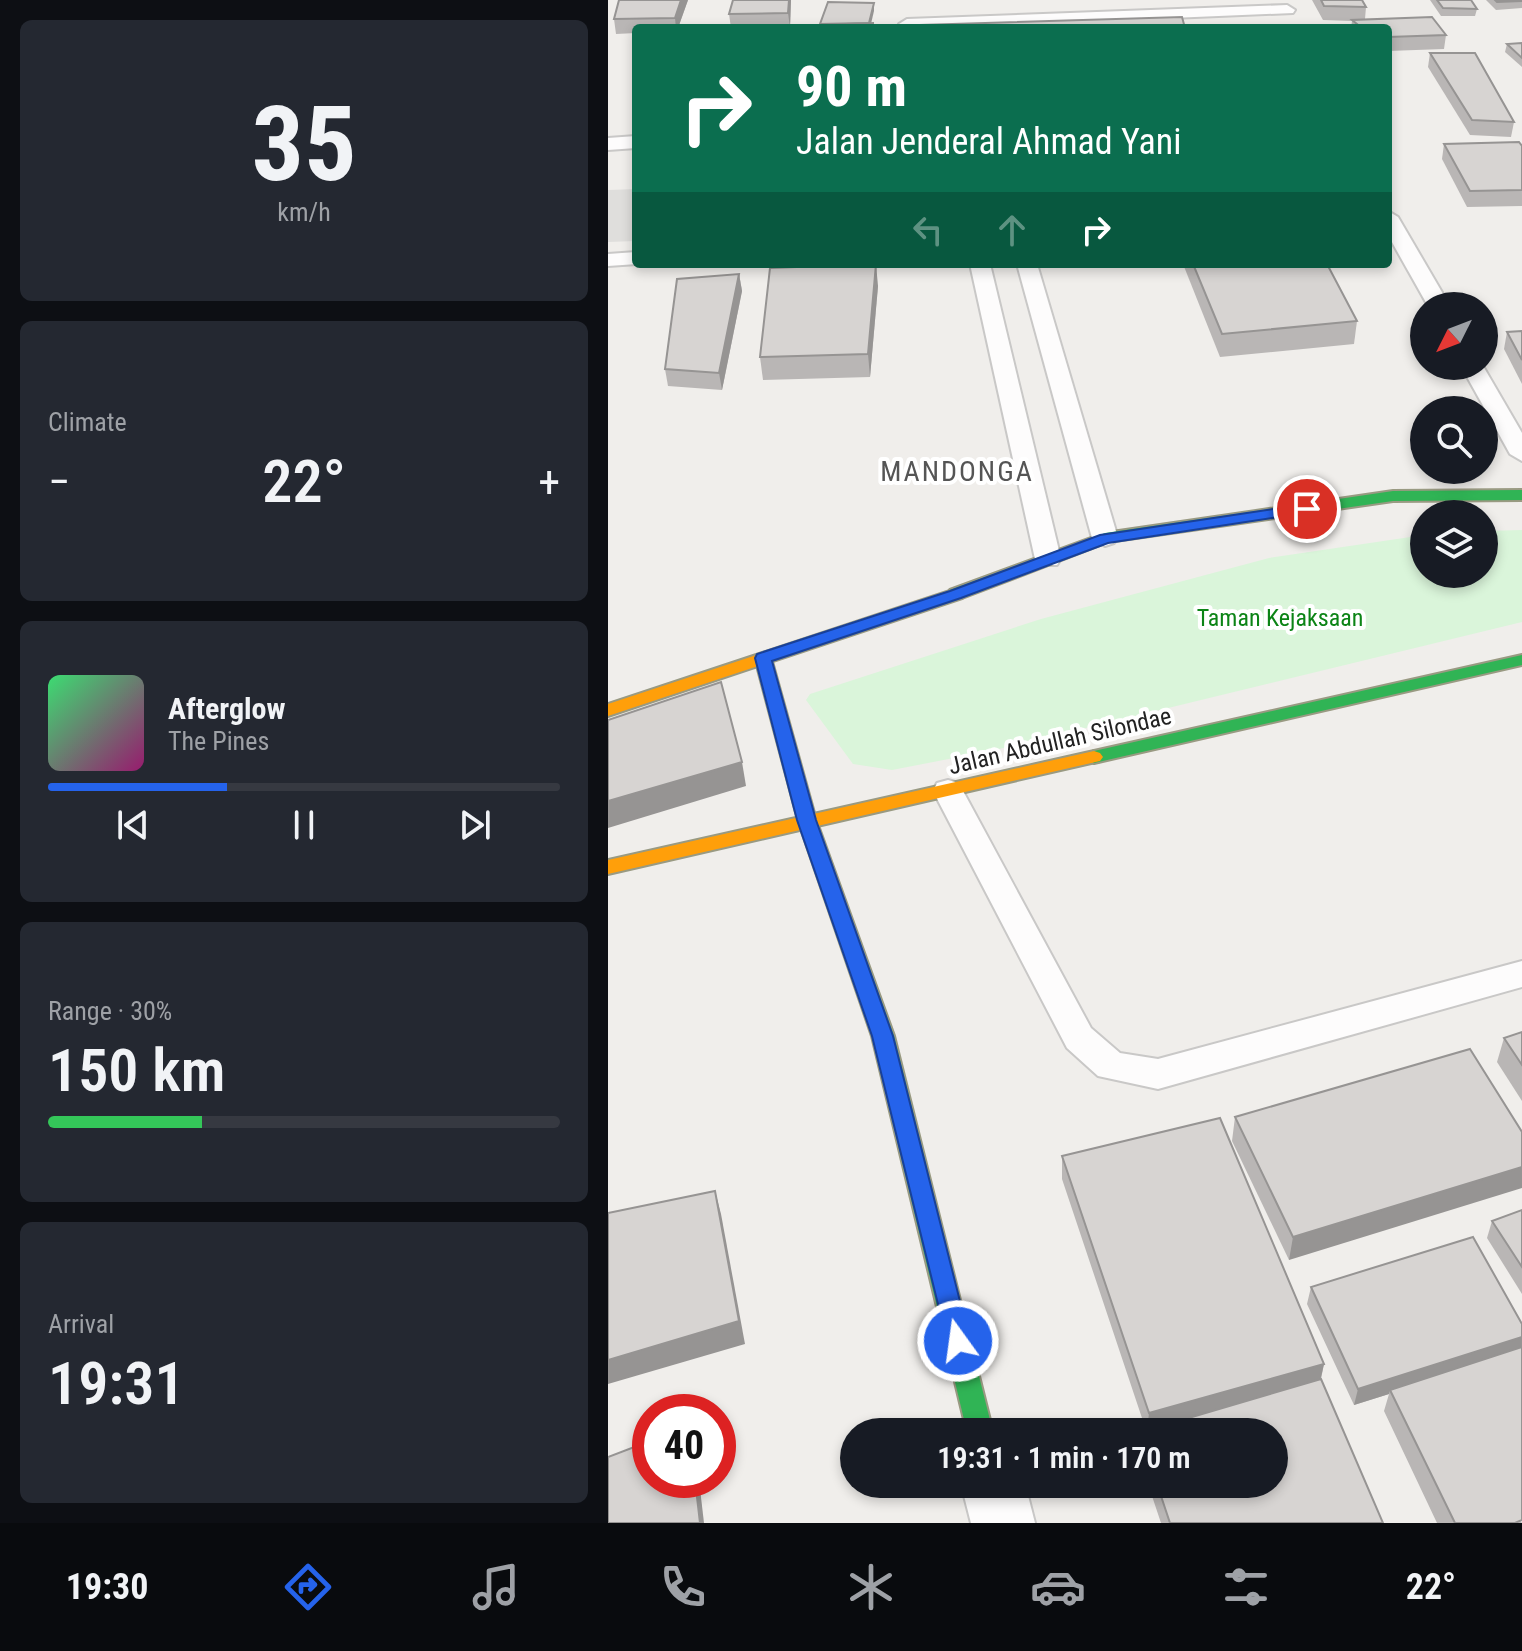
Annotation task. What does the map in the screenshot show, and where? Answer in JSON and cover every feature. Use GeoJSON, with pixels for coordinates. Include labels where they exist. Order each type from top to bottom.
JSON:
{"type":"FeatureCollection","features":[{"type":"Feature","properties":{"kind":"main road"},"geometry":{"type":"LineString","coordinates":[[608,710],[1105,538],[1393,496],[1522,495]]}},
{"type":"Feature","properties":{"kind":"main road"},"geometry":{"type":"LineString","coordinates":[[763,658],[807,820],[883,1036],[977,1418]]}},
{"type":"Feature","properties":{"kind":"main road","name":"Jalan Abdullah Silondae"},"geometry":{"type":"LineString","coordinates":[[608,867],[1522,660]]}},
{"type":"Feature","properties":{"kind":"street"},"geometry":{"type":"LineString","coordinates":[[997,1498],[1003,1523]]}},
{"type":"Feature","properties":{"kind":"lane"},"geometry":{"type":"LineString","coordinates":[[907,24],[1284,5],[1294,24]]}},
{"type":"Feature","properties":{"kind":"lane"},"geometry":{"type":"LineString","coordinates":[[608,144],[632,142]]}},
{"type":"Feature","properties":{"kind":"lane"},"geometry":{"type":"LineString","coordinates":[[1392,224],[1431,292]]}},
{"type":"Feature","properties":{"kind":"lane"},"geometry":{"type":"LineString","coordinates":[[608,260],[632,258]]}},
{"type":"Feature","properties":{"kind":"lane"},"geometry":{"type":"LineString","coordinates":[[981,268],[1048,559]]}},
{"type":"Feature","properties":{"kind":"lane"},"geometry":{"type":"LineString","coordinates":[[1028,268],[1105,538]]}},
{"type":"Feature","properties":{"kind":"lane"},"geometry":{"type":"LineString","coordinates":[[1480,380],[1522,454]]}},
{"type":"Feature","properties":{"kind":"lane"},"geometry":{"type":"LineString","coordinates":[[948,791],[1079,1038],[1111,1066],[1158,1074],[1522,974]]}},
{"type":"Feature","properties":{"kind":"shaded area"},"geometry":{"type":"Polygon","coordinates":[[[632,189],[632,241],[608,242],[608,190],[632,189]]]}},
{"type":"Feature","properties":{"kind":"green space","name":"Taman Kejaksaan"},"geometry":{"type":"Polygon","coordinates":[[[1522,530],[1522,622],[995,750],[892,770],[853,764],[806,700],[810,694],[1041,619],[1269,558],[1410,537],[1410,588],[1498,588],[1498,531],[1522,530]]]}},
{"type":"Feature","properties":{"kind":"building"},"geometry":{"type":"Polygon","coordinates":[[[619,0],[681,0],[675,18],[614,19],[619,0]]]}},
{"type":"Feature","properties":{"kind":"building"},"geometry":{"type":"Polygon","coordinates":[[[733,0],[789,0],[788,13],[729,14],[733,0]]]}},
{"type":"Feature","properties":{"kind":"building"},"geometry":{"type":"Polygon","coordinates":[[[1321,0],[1362,0],[1366,7],[1324,6],[1321,0]]]}},
{"type":"Feature","properties":{"kind":"building"},"geometry":{"type":"Polygon","coordinates":[[[1437,0],[1471,0],[1477,9],[1443,8],[1437,0]]]}},
{"type":"Feature","properties":{"kind":"building"},"geometry":{"type":"Polygon","coordinates":[[[828,2],[874,3],[869,23],[820,24],[828,2]]]}},
{"type":"Feature","properties":{"kind":"building"},"geometry":{"type":"Polygon","coordinates":[[[1182,17],[1184,24],[953,24],[1182,17]]]}},
{"type":"Feature","properties":{"kind":"building"},"geometry":{"type":"Polygon","coordinates":[[[1432,17],[1446,35],[1392,37],[1392,24],[1357,24],[1352,20],[1432,17]]]}},
{"type":"Feature","properties":{"kind":"building"},"geometry":{"type":"Polygon","coordinates":[[[1522,43],[1522,58],[1507,44],[1522,43]]]}},
{"type":"Feature","properties":{"kind":"building"},"geometry":{"type":"Polygon","coordinates":[[[1430,53],[1475,53],[1514,122],[1472,120],[1430,53]]]}},
{"type":"Feature","properties":{"kind":"building"},"geometry":{"type":"Polygon","coordinates":[[[1519,142],[1522,146],[1522,190],[1470,191],[1444,144],[1519,142]]]}},
{"type":"Feature","properties":{"kind":"building"},"geometry":{"type":"Polygon","coordinates":[[[770,268],[876,268],[868,354],[760,357],[770,268]]]}},
{"type":"Feature","properties":{"kind":"building"},"geometry":{"type":"Polygon","coordinates":[[[1195,268],[1329,268],[1357,321],[1222,334],[1195,268]]]}},
{"type":"Feature","properties":{"kind":"building"},"geometry":{"type":"Polygon","coordinates":[[[739,274],[719,373],[665,369],[677,279],[739,274]]]}},
{"type":"Feature","properties":{"kind":"building"},"geometry":{"type":"Polygon","coordinates":[[[1522,331],[1522,360],[1507,332],[1522,331]]]}},
{"type":"Feature","properties":{"kind":"building"},"geometry":{"type":"Polygon","coordinates":[[[721,682],[742,762],[608,801],[608,720],[721,682]]]}},
{"type":"Feature","properties":{"kind":"building"},"geometry":{"type":"Polygon","coordinates":[[[1522,1032],[1522,1065],[1504,1038],[1522,1032]]]}},
{"type":"Feature","properties":{"kind":"building"},"geometry":{"type":"Polygon","coordinates":[[[1470,1049],[1522,1132],[1522,1167],[1293,1237],[1235,1117],[1470,1049]]]}},
{"type":"Feature","properties":{"kind":"building"},"geometry":{"type":"Polygon","coordinates":[[[1220,1118],[1324,1364],[1149,1413],[1062,1156],[1220,1118]]]}},
{"type":"Feature","properties":{"kind":"building"},"geometry":{"type":"Polygon","coordinates":[[[715,1191],[739,1321],[608,1360],[608,1213],[715,1191]]]}},
{"type":"Feature","properties":{"kind":"building"},"geometry":{"type":"Polygon","coordinates":[[[1522,1210],[1522,1267],[1492,1221],[1522,1210]]]}},
{"type":"Feature","properties":{"kind":"building"},"geometry":{"type":"Polygon","coordinates":[[[1473,1237],[1522,1324],[1522,1337],[1358,1389],[1311,1287],[1473,1237]]]}},
{"type":"Feature","properties":{"kind":"building"},"geometry":{"type":"Polygon","coordinates":[[[1522,1347],[1522,1520],[1515,1523],[1455,1523],[1390,1390],[1522,1347]]]}},
{"type":"Feature","properties":{"kind":"building"},"geometry":{"type":"Polygon","coordinates":[[[1321,1379],[1383,1523],[1170,1523],[1162,1498],[1288,1498],[1288,1418],[1189,1418],[1321,1379]]]}},
{"type":"Feature","properties":{"kind":"building"},"geometry":{"type":"Polygon","coordinates":[[[632,1448],[632,1498],[697,1498],[700,1523],[608,1523],[608,1457],[632,1448]]]}},
{"type":"Feature","properties":{"kind":"traffic: fast"},"geometry":{"type":"LineString","coordinates":[[956,594],[1105,538],[1393,496],[1522,495]]}},
{"type":"Feature","properties":{"kind":"traffic: fast"},"geometry":{"type":"LineString","coordinates":[[763,658],[807,820],[883,1036],[977,1418]]}},
{"type":"Feature","properties":{"kind":"traffic: fast"},"geometry":{"type":"LineString","coordinates":[[1094,757],[1522,660]]}},
{"type":"Feature","properties":{"kind":"traffic: slow"},"geometry":{"type":"LineString","coordinates":[[608,710],[956,594]]}},
{"type":"Feature","properties":{"kind":"traffic: slow"},"geometry":{"type":"LineString","coordinates":[[608,867],[1094,757]]}},
{"type":"Feature","properties":{"kind":"district","name":"MANDONGA"},"geometry":{"type":"Point","coordinates":[957,471]}},
{"type":"Feature","properties":{"kind":"route"},"geometry":{"type":"LineString","coordinates":[[958,1341],[883,1036],[807,820],[763,658],[955,594],[1105,538],[1307,509]]}}]}
